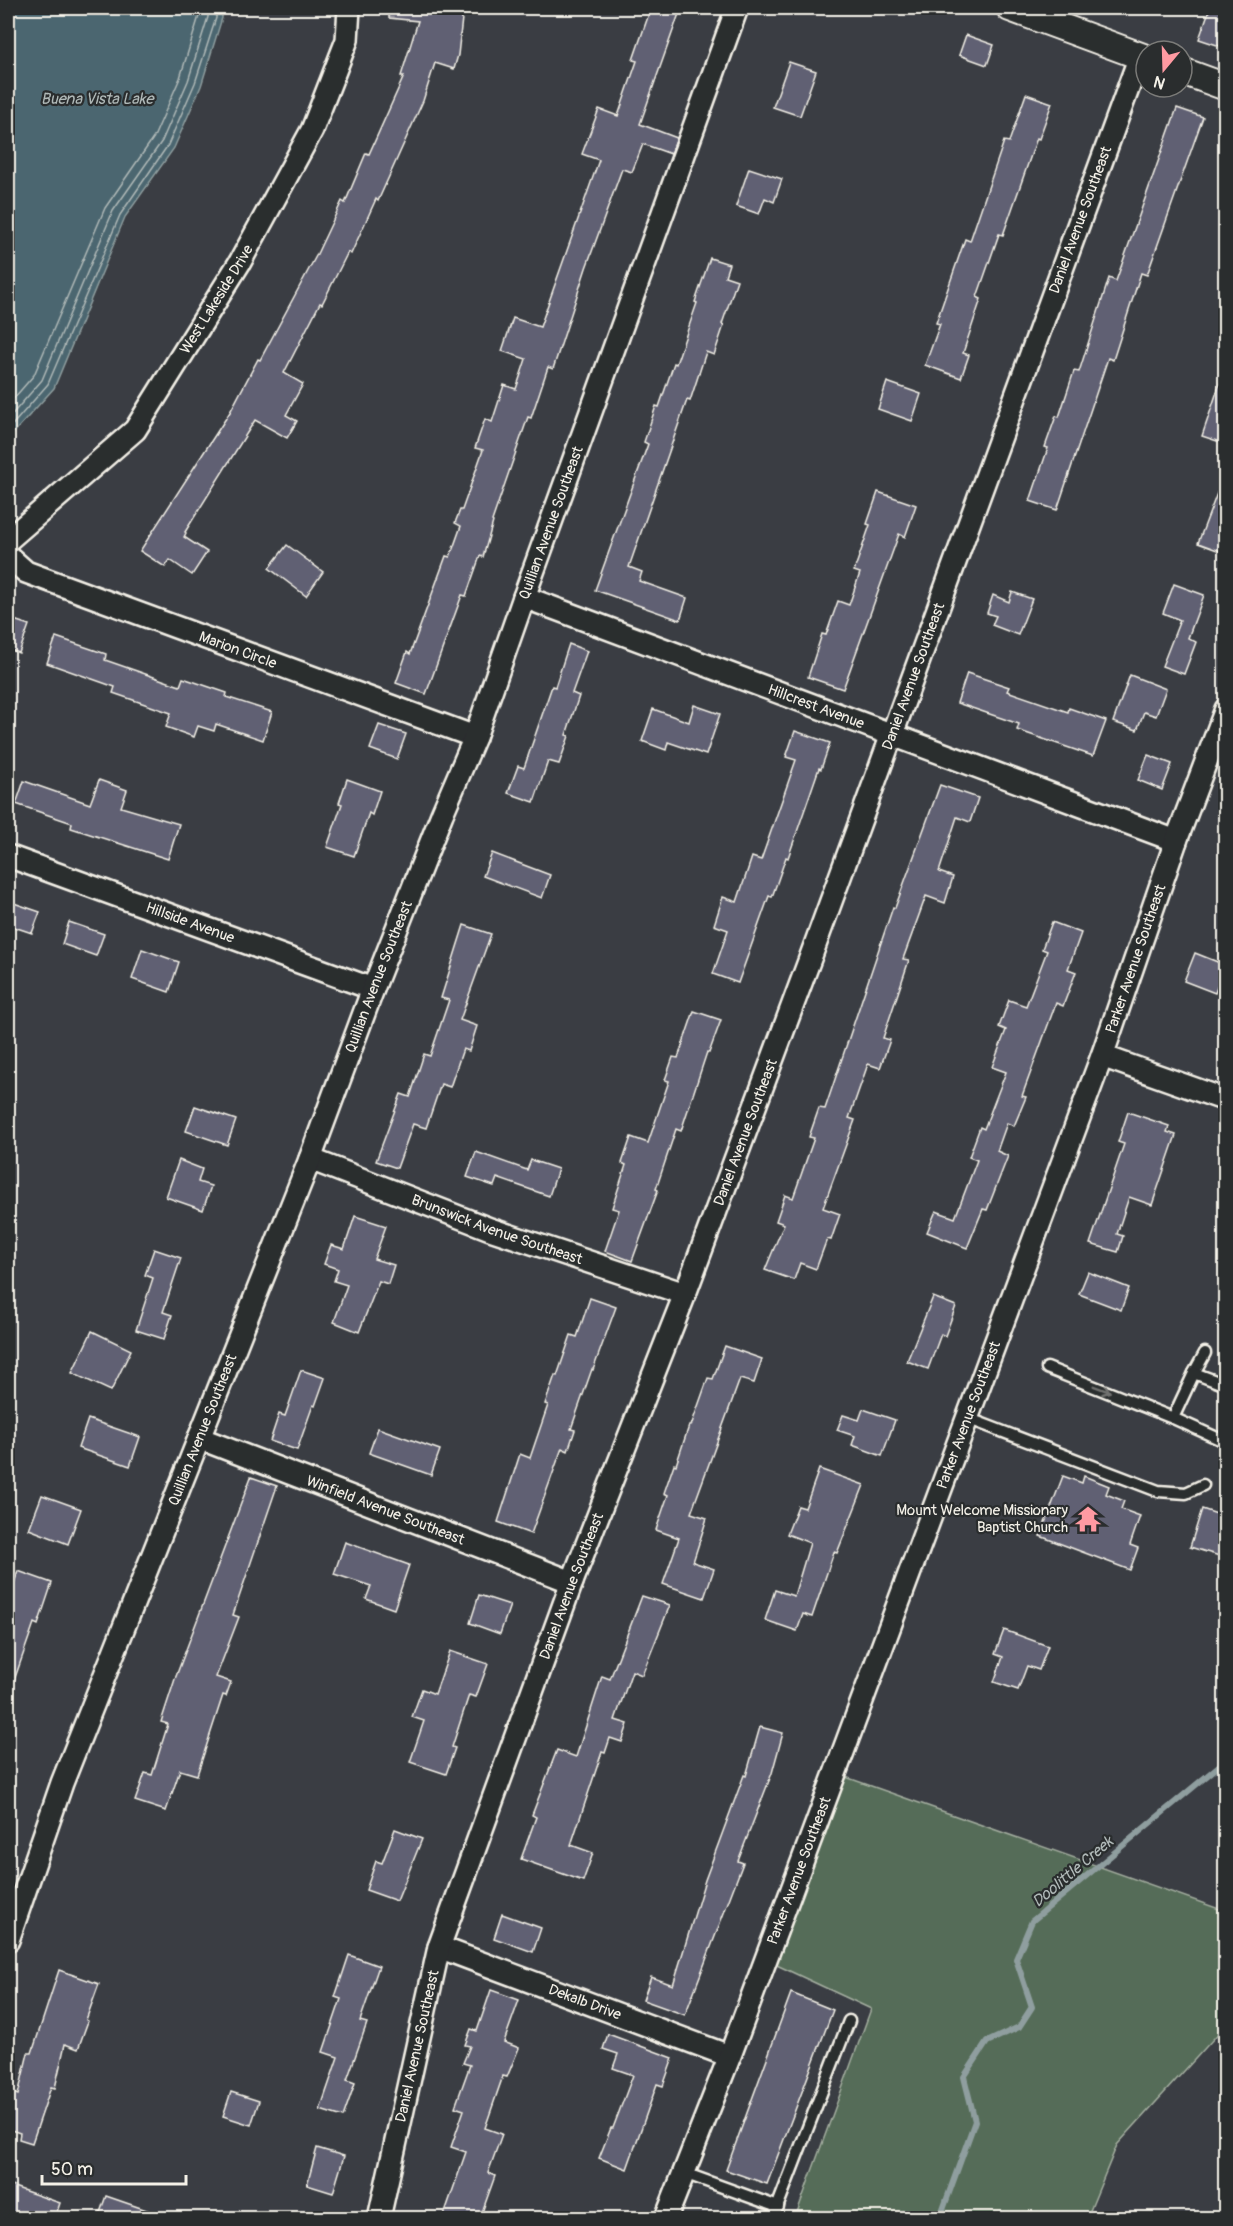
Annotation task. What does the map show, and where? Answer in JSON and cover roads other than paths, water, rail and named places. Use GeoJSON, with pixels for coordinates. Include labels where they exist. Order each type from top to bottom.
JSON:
{"type":"FeatureCollection","features":[{"type":"Feature","properties":{"kind":"street","name":"West Lakeside Drive"},"geometry":{"type":"LineString","coordinates":[[8,540],[135,430],[240,262],[312,130],[347,40],[349,8]]}},
{"type":"Feature","properties":{"kind":"street","name":"Quillian Avenue Southeast"},"geometry":{"type":"LineString","coordinates":[[8,1940],[62,1783],[310,1159],[373,989],[442,814],[475,737],[737,8]]}},
{"type":"Feature","properties":{"kind":"street"},"geometry":{"type":"LineString","coordinates":[[1010,8],[1134,54]]}},
{"type":"Feature","properties":{"kind":"street"},"geometry":{"type":"LineString","coordinates":[[1194,75],[1226,87]]}},
{"type":"Feature","properties":{"kind":"street","name":"Daniel Avenue Southeast"},"geometry":{"type":"LineString","coordinates":[[379,2218],[439,1947],[572,1582],[685,1294],[1134,81]]}},
{"type":"Feature","properties":{"kind":"street","name":"Marion Circle"},"geometry":{"type":"LineString","coordinates":[[8,556],[26,572],[475,737]]}},
{"type":"Feature","properties":{"kind":"street","name":"Hillcrest Avenue"},"geometry":{"type":"LineString","coordinates":[[524,597],[1176,841]]}},
{"type":"Feature","properties":{"kind":"street","name":"Parker Avenue Southeast"},"geometry":{"type":"LineString","coordinates":[[666,2218],[729,2056],[1102,1056],[1176,841],[1226,709]]}},
{"type":"Feature","properties":{"kind":"street","name":"Hillside Avenue"},"geometry":{"type":"LineString","coordinates":[[8,856],[373,989]]}},
{"type":"Feature","properties":{"kind":"street"},"geometry":{"type":"LineString","coordinates":[[1102,1056],[1226,1100]]}},
{"type":"Feature","properties":{"kind":"street","name":"Brunswick Avenue Southeast"},"geometry":{"type":"LineString","coordinates":[[310,1159],[490,1229],[685,1294]]}},
{"type":"Feature","properties":{"kind":"street","name":"Winfield Avenue Southeast"},"geometry":{"type":"LineString","coordinates":[[199,1438],[572,1582]]}},
{"type":"Feature","properties":{"kind":"street","name":"Dekalb Drive"},"geometry":{"type":"LineString","coordinates":[[439,1947],[729,2056]]}},
{"type":"Feature","properties":{"kind":"lane"},"geometry":{"type":"LineString","coordinates":[[1173,1418],[1205,1353]]}},
{"type":"Feature","properties":{"kind":"lane"},"geometry":{"type":"LineString","coordinates":[[1047,1368],[1173,1418],[1226,1442]]}},
{"type":"Feature","properties":{"kind":"lane"},"geometry":{"type":"LineString","coordinates":[[1194,1373],[1226,1385]]}},
{"type":"Feature","properties":{"kind":"lane"},"geometry":{"type":"LineString","coordinates":[[967,1418],[1158,1491],[1186,1493],[1203,1485]]}},
{"type":"Feature","properties":{"kind":"lane"},"geometry":{"type":"LineString","coordinates":[[773,2218],[849,2021]]}},
{"type":"Feature","properties":{"kind":"lane"},"geometry":{"type":"LineString","coordinates":[[684,2173],[778,2207]]}},
{"type":"Feature","properties":{"kind":"water","name":"Buena Vista Lake"},"geometry":{"type":"Polygon","coordinates":[[[8,8],[222,8],[222,18],[201,86],[174,148],[125,217],[54,388],[8,439],[8,8]]]}},
{"type":"Feature","properties":{"kind":"waterway","name":"Doolittle Creek"},"geometry":{"type":"LineString","coordinates":[[940,2218],[975,2121],[964,2077],[987,2042],[1019,2027],[1032,2007],[1016,1959],[1032,1921],[1226,1760]]}},
{"type":"Feature","properties":{"kind":"place","name":"Mount Welcome Missionary Baptist Church"},"geometry":{"type":"Point","coordinates":[1088,1519]}}]}
